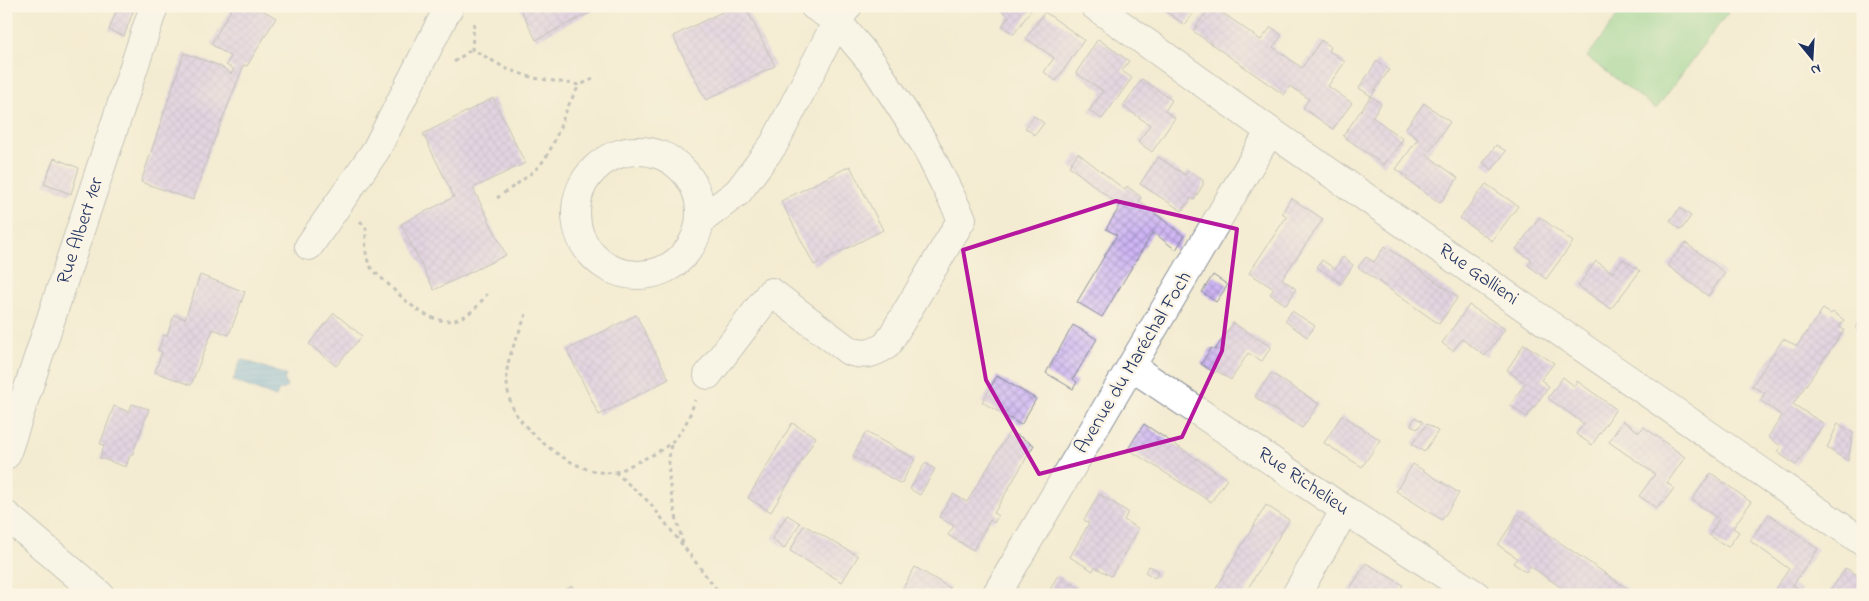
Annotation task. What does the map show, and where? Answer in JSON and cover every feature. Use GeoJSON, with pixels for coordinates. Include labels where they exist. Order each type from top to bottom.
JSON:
{"type":"FeatureCollection","features":[{"type":"Feature","properties":{"kind":"street","name":"Rue Albert 1er"},"geometry":{"type":"LineString","coordinates":[[6,455],[154,6]]}},
{"type":"Feature","properties":{"kind":"street"},"geometry":{"type":"LineString","coordinates":[[309,246],[376,150],[450,6]]}},
{"type":"Feature","properties":{"kind":"street"},"geometry":{"type":"LineString","coordinates":[[708,375],[771,292],[849,351],[862,355],[875,352],[887,345],[962,219],[924,143],[873,64],[843,13],[814,6]]}},
{"type":"Feature","properties":{"kind":"street","name":"Rue Gallieni"},"geometry":{"type":"LineString","coordinates":[[1095,6],[1270,131],[1863,542]]}},
{"type":"Feature","properties":{"kind":"street"},"geometry":{"type":"LineString","coordinates":[[701,220],[700,200],[693,182],[687,174],[681,167],[664,156],[646,151],[621,152],[608,158],[592,171],[582,187],[576,206],[577,226],[584,244],[600,262],[612,270],[631,275],[651,274],[669,267],[684,255],[695,238],[701,220],[738,192],[774,144],[843,13]]}},
{"type":"Feature","properties":{"kind":"street","name":"Avenue du Maréchal Foch"},"geometry":{"type":"LineString","coordinates":[[996,595],[1270,131]]}},
{"type":"Feature","properties":{"kind":"street","name":"Rue Richelieu"},"geometry":{"type":"LineString","coordinates":[[1132,367],[1345,510],[1476,595]]}},
{"type":"Feature","properties":{"kind":"street"},"geometry":{"type":"LineString","coordinates":[[1296,595],[1345,510]]}},
{"type":"Feature","properties":{"kind":"street"},"geometry":{"type":"LineString","coordinates":[[6,514],[100,595]]}},
{"type":"Feature","properties":{"kind":"path"},"geometry":{"type":"LineString","coordinates":[[474,22],[472,49],[482,56],[507,69],[534,78],[580,85]]}},
{"type":"Feature","properties":{"kind":"path"},"geometry":{"type":"LineString","coordinates":[[497,198],[538,166],[549,153],[571,98],[580,85],[593,79]]}},
{"type":"Feature","properties":{"kind":"path"},"geometry":{"type":"LineString","coordinates":[[353,215],[366,228],[366,252],[370,266],[406,302],[424,315],[442,320],[454,320],[464,317],[478,307],[486,294]]}},
{"type":"Feature","properties":{"kind":"path"},"geometry":{"type":"LineString","coordinates":[[526,314],[509,361],[506,382],[510,403],[518,417],[533,435],[560,456],[579,466],[614,472],[672,444]]}},
{"type":"Feature","properties":{"kind":"path"},"geometry":{"type":"LineString","coordinates":[[683,546],[668,476],[668,458],[672,444],[680,434],[691,413],[698,392],[708,375]]}},
{"type":"Feature","properties":{"kind":"path"},"geometry":{"type":"LineString","coordinates":[[614,472],[650,503],[721,595]]}},
{"type":"Feature","properties":{"kind":"highlighted area"},"geometry":{"type":"Polygon","coordinates":[[[1116,201],[1237,229],[1222,351],[1182,437],[1039,474],[986,380],[963,250],[1116,201]]]}},
{"type":"Feature","properties":{"kind":"green space"},"geometry":{"type":"Polygon","coordinates":[[[1625,6],[1733,6],[1656,109],[1587,57],[1625,6]]]}},
{"type":"Feature","properties":{"kind":"water"},"geometry":{"type":"Polygon","coordinates":[[[241,359],[286,375],[284,381],[287,386],[285,389],[279,390],[276,397],[233,381],[241,359]]]}},
{"type":"Feature","properties":{"kind":"building"},"geometry":{"type":"Polygon","coordinates":[[[118,6],[135,6],[124,36],[109,30],[118,6]]]}},
{"type":"Feature","properties":{"kind":"building"},"geometry":{"type":"Polygon","coordinates":[[[233,6],[256,6],[276,18],[247,66],[244,65],[211,148],[193,200],[141,182],[184,53],[220,66],[231,74],[234,69],[226,65],[231,57],[211,44],[233,6]]]}},
{"type":"Feature","properties":{"kind":"building"},"geometry":{"type":"Polygon","coordinates":[[[519,6],[603,6],[536,40],[519,6]]]}},
{"type":"Feature","properties":{"kind":"building"},"geometry":{"type":"Polygon","coordinates":[[[734,6],[745,6],[775,66],[706,100],[673,36],[734,6]]]}},
{"type":"Feature","properties":{"kind":"building"},"geometry":{"type":"Polygon","coordinates":[[[996,6],[1034,6],[1014,34],[1002,26],[1009,16],[996,6]]]}},
{"type":"Feature","properties":{"kind":"building"},"geometry":{"type":"Polygon","coordinates":[[[1158,6],[1198,6],[1185,25],[1158,6]]]}},
{"type":"Feature","properties":{"kind":"building"},"geometry":{"type":"Polygon","coordinates":[[[1211,6],[1228,6],[1223,13],[1261,40],[1271,27],[1282,35],[1273,47],[1302,68],[1321,40],[1331,47],[1328,50],[1345,62],[1328,86],[1352,103],[1333,129],[1303,108],[1309,99],[1299,92],[1290,86],[1284,95],[1193,31],[1211,6]]]}},
{"type":"Feature","properties":{"kind":"building"},"geometry":{"type":"Polygon","coordinates":[[[1045,12],[1084,40],[1056,81],[1044,72],[1054,58],[1026,38],[1045,12]]]}},
{"type":"Feature","properties":{"kind":"building"},"geometry":{"type":"Polygon","coordinates":[[[1098,39],[1129,61],[1122,71],[1132,78],[1102,119],[1089,111],[1103,91],[1076,73],[1098,39]]]}},
{"type":"Feature","properties":{"kind":"building"},"geometry":{"type":"Polygon","coordinates":[[[1377,61],[1389,70],[1371,96],[1359,88],[1377,61]]]}},
{"type":"Feature","properties":{"kind":"building"},"geometry":{"type":"Polygon","coordinates":[[[1142,79],[1172,100],[1165,111],[1175,118],[1152,152],[1138,142],[1150,125],[1123,106],[1142,79]]]}},
{"type":"Feature","properties":{"kind":"building"},"geometry":{"type":"Polygon","coordinates":[[[1371,96],[1381,104],[1372,117],[1403,139],[1384,165],[1343,136],[1371,96]]]}},
{"type":"Feature","properties":{"kind":"building"},"geometry":{"type":"Polygon","coordinates":[[[493,98],[525,163],[473,188],[506,255],[434,290],[401,224],[454,197],[423,134],[493,98]]]}},
{"type":"Feature","properties":{"kind":"building"},"geometry":{"type":"Polygon","coordinates":[[[1424,103],[1450,122],[1427,155],[1458,178],[1440,203],[1406,179],[1408,177],[1396,169],[1418,139],[1405,129],[1424,103]]]}},
{"type":"Feature","properties":{"kind":"building"},"geometry":{"type":"Polygon","coordinates":[[[1034,116],[1044,123],[1035,135],[1025,128],[1034,116]]]}},
{"type":"Feature","properties":{"kind":"building"},"geometry":{"type":"Polygon","coordinates":[[[1496,145],[1506,151],[1492,170],[1483,163],[1496,145]]]}},
{"type":"Feature","properties":{"kind":"building"},"geometry":{"type":"Polygon","coordinates":[[[1078,153],[1125,190],[1127,186],[1141,197],[1139,201],[1184,236],[1176,250],[1153,232],[1102,317],[1077,302],[1117,235],[1106,229],[1120,206],[1069,166],[1078,153]]]}},
{"type":"Feature","properties":{"kind":"building"},"geometry":{"type":"Polygon","coordinates":[[[1158,157],[1185,175],[1188,171],[1203,180],[1203,185],[1194,200],[1191,198],[1182,211],[1140,184],[1158,157]]]}},
{"type":"Feature","properties":{"kind":"building"},"geometry":{"type":"Polygon","coordinates":[[[54,158],[79,168],[71,194],[44,184],[54,158]]]}},
{"type":"Feature","properties":{"kind":"building"},"geometry":{"type":"Polygon","coordinates":[[[850,166],[883,230],[814,265],[781,201],[850,166]]]}},
{"type":"Feature","properties":{"kind":"building"},"geometry":{"type":"Polygon","coordinates":[[[1486,184],[1518,206],[1492,241],[1460,218],[1486,184]]]}},
{"type":"Feature","properties":{"kind":"building"},"geometry":{"type":"Polygon","coordinates":[[[1291,198],[1323,219],[1282,279],[1296,289],[1286,305],[1270,294],[1274,289],[1249,273],[1287,216],[1282,213],[1291,198]]]}},
{"type":"Feature","properties":{"kind":"building"},"geometry":{"type":"Polygon","coordinates":[[[1680,208],[1691,216],[1681,230],[1670,221],[1680,208]]]}},
{"type":"Feature","properties":{"kind":"building"},"geometry":{"type":"Polygon","coordinates":[[[1540,217],[1573,242],[1546,279],[1528,265],[1532,260],[1516,249],[1540,217]]]}},
{"type":"Feature","properties":{"kind":"building"},"geometry":{"type":"Polygon","coordinates":[[[1686,243],[1725,273],[1708,296],[1667,265],[1686,243]]]}},
{"type":"Feature","properties":{"kind":"building"},"geometry":{"type":"Polygon","coordinates":[[[1385,246],[1458,297],[1439,324],[1358,267],[1366,257],[1374,262],[1385,246]]]}},
{"type":"Feature","properties":{"kind":"building"},"geometry":{"type":"Polygon","coordinates":[[[1343,257],[1353,265],[1341,284],[1317,267],[1322,260],[1335,269],[1343,257]]]}},
{"type":"Feature","properties":{"kind":"building"},"geometry":{"type":"Polygon","coordinates":[[[1623,259],[1640,271],[1611,309],[1578,286],[1596,261],[1613,273],[1623,259]]]}},
{"type":"Feature","properties":{"kind":"building"},"geometry":{"type":"Polygon","coordinates":[[[200,275],[245,292],[229,335],[213,329],[191,385],[155,372],[162,352],[158,350],[164,335],[167,336],[174,315],[185,319],[200,275]]]}},
{"type":"Feature","properties":{"kind":"building"},"geometry":{"type":"Polygon","coordinates":[[[1213,275],[1228,285],[1216,302],[1202,292],[1213,275]]]}},
{"type":"Feature","properties":{"kind":"building"},"geometry":{"type":"Polygon","coordinates":[[[1469,305],[1505,329],[1485,356],[1462,339],[1453,351],[1442,343],[1469,305]]]}},
{"type":"Feature","properties":{"kind":"building"},"geometry":{"type":"Polygon","coordinates":[[[1823,309],[1831,314],[1833,312],[1844,320],[1839,327],[1844,330],[1793,404],[1824,424],[1796,465],[1777,452],[1781,446],[1768,437],[1782,416],[1760,400],[1765,393],[1752,386],[1783,339],[1797,346],[1823,309]]]}},
{"type":"Feature","properties":{"kind":"building"},"geometry":{"type":"Polygon","coordinates":[[[1292,311],[1315,326],[1307,337],[1285,321],[1292,311]]]}},
{"type":"Feature","properties":{"kind":"building"},"geometry":{"type":"Polygon","coordinates":[[[334,313],[362,336],[336,366],[309,344],[334,313]]]}},
{"type":"Feature","properties":{"kind":"building"},"geometry":{"type":"Polygon","coordinates":[[[636,315],[669,379],[599,415],[567,350],[636,315]]]}},
{"type":"Feature","properties":{"kind":"building"},"geometry":{"type":"Polygon","coordinates":[[[1861,318],[1863,319],[1863,332],[1856,329],[1861,318]]]}},
{"type":"Feature","properties":{"kind":"building"},"geometry":{"type":"Polygon","coordinates":[[[1233,323],[1271,347],[1262,361],[1248,353],[1231,380],[1201,364],[1211,348],[1215,350],[1233,323]]]}},
{"type":"Feature","properties":{"kind":"building"},"geometry":{"type":"Polygon","coordinates":[[[1073,325],[1097,339],[1073,379],[1077,382],[1073,389],[1046,373],[1073,325]]]}},
{"type":"Feature","properties":{"kind":"building"},"geometry":{"type":"Polygon","coordinates":[[[1524,344],[1554,363],[1541,380],[1549,386],[1527,417],[1510,405],[1525,383],[1507,370],[1524,344]]]}},
{"type":"Feature","properties":{"kind":"building"},"geometry":{"type":"Polygon","coordinates":[[[1271,373],[1319,404],[1302,428],[1255,397],[1271,373]]]}},
{"type":"Feature","properties":{"kind":"building"},"geometry":{"type":"Polygon","coordinates":[[[997,376],[1036,399],[1021,425],[982,402],[997,376]]]}},
{"type":"Feature","properties":{"kind":"building"},"geometry":{"type":"Polygon","coordinates":[[[1563,377],[1574,386],[1577,381],[1616,409],[1592,445],[1576,434],[1584,424],[1548,398],[1563,377]]]}},
{"type":"Feature","properties":{"kind":"building"},"geometry":{"type":"Polygon","coordinates":[[[132,404],[149,409],[126,467],[100,458],[104,445],[100,444],[114,406],[129,412],[132,404]]]}},
{"type":"Feature","properties":{"kind":"building"},"geometry":{"type":"Polygon","coordinates":[[[1342,415],[1380,440],[1362,467],[1324,443],[1342,415]]]}},
{"type":"Feature","properties":{"kind":"building"},"geometry":{"type":"Polygon","coordinates":[[[1415,417],[1423,422],[1417,429],[1411,425],[1415,417]]]}},
{"type":"Feature","properties":{"kind":"building"},"geometry":{"type":"Polygon","coordinates":[[[1623,421],[1639,432],[1644,427],[1685,457],[1667,483],[1674,488],[1657,508],[1639,496],[1655,474],[1609,442],[1623,421]]]}},
{"type":"Feature","properties":{"kind":"building"},"geometry":{"type":"Polygon","coordinates":[[[792,423],[816,437],[771,512],[748,498],[792,423]]]}},
{"type":"Feature","properties":{"kind":"building"},"geometry":{"type":"Polygon","coordinates":[[[1838,423],[1853,433],[1848,461],[1827,448],[1838,423]]]}},
{"type":"Feature","properties":{"kind":"building"},"geometry":{"type":"Polygon","coordinates":[[[1144,424],[1227,479],[1211,502],[1128,449],[1144,424]]]}},
{"type":"Feature","properties":{"kind":"building"},"geometry":{"type":"Polygon","coordinates":[[[1427,424],[1438,431],[1424,452],[1412,444],[1427,424]]]}},
{"type":"Feature","properties":{"kind":"building"},"geometry":{"type":"Polygon","coordinates":[[[1010,431],[1034,445],[994,513],[998,516],[994,523],[990,520],[973,550],[948,535],[954,526],[939,517],[953,494],[967,502],[1010,431]]]}},
{"type":"Feature","properties":{"kind":"building"},"geometry":{"type":"Polygon","coordinates":[[[866,432],[915,459],[901,484],[853,456],[866,432]]]}},
{"type":"Feature","properties":{"kind":"building"},"geometry":{"type":"Polygon","coordinates":[[[925,463],[935,469],[920,495],[910,489],[925,463]]]}},
{"type":"Feature","properties":{"kind":"building"},"geometry":{"type":"Polygon","coordinates":[[[1413,464],[1459,493],[1442,520],[1396,491],[1413,464]]]}},
{"type":"Feature","properties":{"kind":"building"},"geometry":{"type":"Polygon","coordinates":[[[1711,473],[1751,502],[1733,528],[1739,532],[1728,547],[1709,535],[1719,519],[1692,500],[1711,473]]]}},
{"type":"Feature","properties":{"kind":"building"},"geometry":{"type":"Polygon","coordinates":[[[1099,494],[1128,512],[1124,520],[1139,529],[1111,576],[1095,567],[1093,571],[1070,557],[1089,523],[1084,520],[1099,494]]]}},
{"type":"Feature","properties":{"kind":"building"},"geometry":{"type":"Polygon","coordinates":[[[1266,505],[1289,520],[1244,595],[1219,595],[1214,592],[1266,505]]]}},
{"type":"Feature","properties":{"kind":"building"},"geometry":{"type":"Polygon","coordinates":[[[1518,514],[1637,595],[1572,595],[1530,566],[1526,572],[1513,563],[1517,558],[1498,545],[1518,514]]]}},
{"type":"Feature","properties":{"kind":"building"},"geometry":{"type":"Polygon","coordinates":[[[1769,514],[1818,549],[1793,585],[1802,591],[1799,595],[1771,595],[1789,569],[1750,541],[1769,514]]]}},
{"type":"Feature","properties":{"kind":"building"},"geometry":{"type":"Polygon","coordinates":[[[787,515],[800,523],[784,549],[772,539],[787,515]]]}},
{"type":"Feature","properties":{"kind":"building"},"geometry":{"type":"Polygon","coordinates":[[[804,525],[858,556],[842,582],[790,551],[804,525]]]}},
{"type":"Feature","properties":{"kind":"building"},"geometry":{"type":"Polygon","coordinates":[[[1366,563],[1403,585],[1397,595],[1346,595],[1366,563]]]}},
{"type":"Feature","properties":{"kind":"building"},"geometry":{"type":"Polygon","coordinates":[[[1149,566],[1159,571],[1155,578],[1145,572],[1149,566]]]}},
{"type":"Feature","properties":{"kind":"building"},"geometry":{"type":"Polygon","coordinates":[[[915,567],[950,588],[946,595],[903,595],[900,593],[915,567]]]}},
{"type":"Feature","properties":{"kind":"building"},"geometry":{"type":"Polygon","coordinates":[[[1846,568],[1863,579],[1863,595],[1827,595],[1846,568]]]}},
{"type":"Feature","properties":{"kind":"building"},"geometry":{"type":"Polygon","coordinates":[[[1058,575],[1091,595],[1047,595],[1058,575]]]}},
{"type":"Feature","properties":{"kind":"building"},"geometry":{"type":"Polygon","coordinates":[[[572,586],[577,595],[554,595],[572,586]]]}}]}
